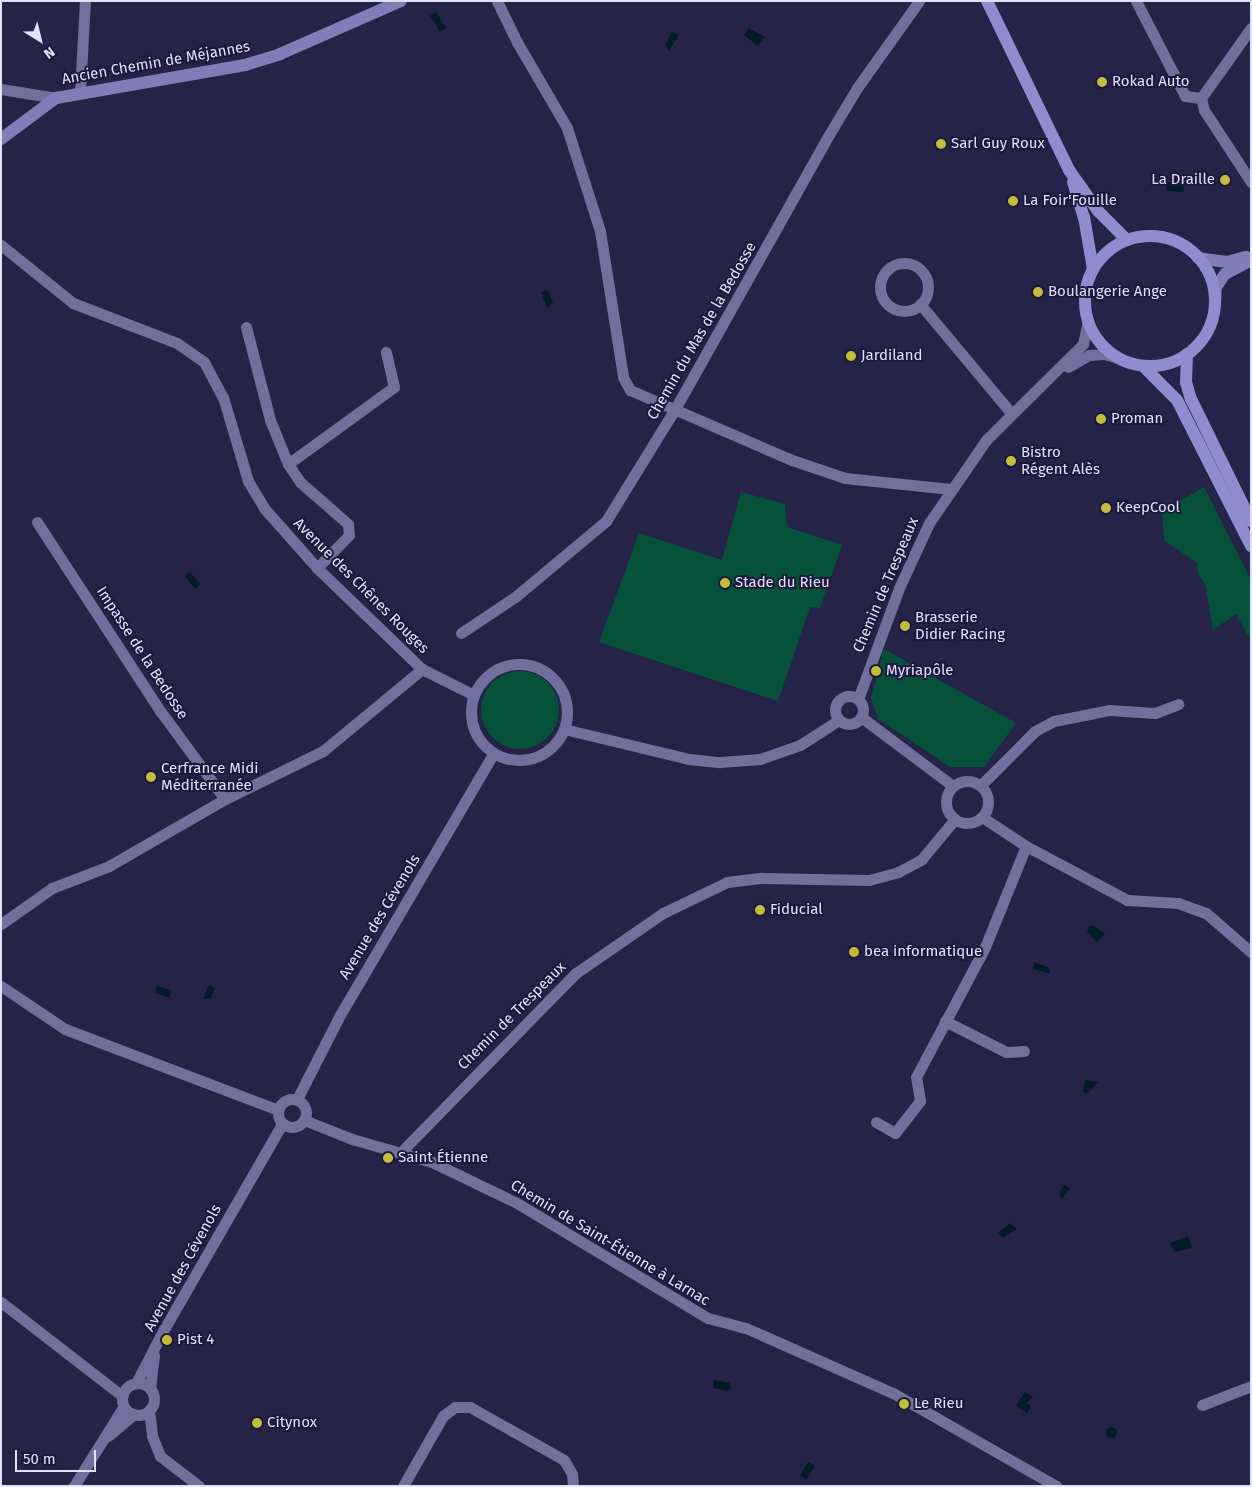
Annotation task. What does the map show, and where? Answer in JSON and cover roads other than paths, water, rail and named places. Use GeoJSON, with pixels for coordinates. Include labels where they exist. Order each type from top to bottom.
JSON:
{"type":"FeatureCollection","features":[{"type":"Feature","properties":{"kind":"main road"},"geometry":{"type":"LineString","coordinates":[[987,1],[1069,170],[1084,217],[1093,269]]}},
{"type":"Feature","properties":{"kind":"main road"},"geometry":{"type":"LineString","coordinates":[[1069,170],[1098,211],[1127,240]]}},
{"type":"Feature","properties":{"kind":"main road"},"geometry":{"type":"LineString","coordinates":[[1158,237],[1173,240],[1198,258],[1208,272],[1215,304],[1206,332],[1188,354],[1166,364],[1144,366],[1118,358],[1100,342],[1088,321],[1087,286],[1093,269],[1108,252],[1127,240],[1158,237]]}},
{"type":"Feature","properties":{"kind":"main road"},"geometry":{"type":"LineString","coordinates":[[1188,354],[1186,382],[1191,399],[1251,522]]}},
{"type":"Feature","properties":{"kind":"main road"},"geometry":{"type":"LineString","coordinates":[[1144,366],[1177,400],[1251,546]]}},
{"type":"Feature","properties":{"kind":"street"},"geometry":{"type":"LineString","coordinates":[[80,92],[85,1]]}},
{"type":"Feature","properties":{"kind":"street","name":"Ancien Chemin de Méjannes"},"geometry":{"type":"LineString","coordinates":[[1,139],[56,98],[80,92],[245,65],[280,54],[401,1]]}},
{"type":"Feature","properties":{"kind":"street"},"geometry":{"type":"LineString","coordinates":[[497,1],[517,42],[567,128],[600,231],[623,377],[630,390],[792,460],[845,478],[950,489]]}},
{"type":"Feature","properties":{"kind":"street","name":"Chemin du Mas de la Bedosse"},"geometry":{"type":"LineString","coordinates":[[461,633],[515,596],[606,521],[676,409],[837,121],[919,1]]}},
{"type":"Feature","properties":{"kind":"street"},"geometry":{"type":"LineString","coordinates":[[1136,1],[1185,96],[1201,98]]}},
{"type":"Feature","properties":{"kind":"street"},"geometry":{"type":"LineString","coordinates":[[1251,28],[1201,98],[1204,110],[1251,182]]}},
{"type":"Feature","properties":{"kind":"street","name":"Ancien Chemin de Méjannes"},"geometry":{"type":"LineString","coordinates":[[5,90],[56,98]]}},
{"type":"Feature","properties":{"kind":"street","name":"Avenue des Chênes Rouges"},"geometry":{"type":"LineString","coordinates":[[1,245],[73,303],[177,343],[204,362],[223,397],[248,481],[264,508],[317,568],[422,669],[474,695]]}},
{"type":"Feature","properties":{"kind":"street"},"geometry":{"type":"LineString","coordinates":[[1198,258],[1227,262],[1251,258]]}},
{"type":"Feature","properties":{"kind":"street"},"geometry":{"type":"LineString","coordinates":[[1215,304],[1216,287],[1225,274],[1251,258]]}},
{"type":"Feature","properties":{"kind":"street"},"geometry":{"type":"LineString","coordinates":[[907,263],[922,271],[927,291],[920,304],[906,310],[891,307],[885,302],[881,280],[890,267],[907,263]]}},
{"type":"Feature","properties":{"kind":"street"},"geometry":{"type":"LineString","coordinates":[[920,304],[1012,414]]}},
{"type":"Feature","properties":{"kind":"street","name":"Chemin de Trespeaux"},"geometry":{"type":"LineString","coordinates":[[858,699],[915,552],[950,489],[986,440],[1052,378],[1083,344],[1088,321]]}},
{"type":"Feature","properties":{"kind":"street"},"geometry":{"type":"LineString","coordinates":[[246,327],[270,420],[288,464],[300,482],[348,524],[349,535],[317,568]]}},
{"type":"Feature","properties":{"kind":"street"},"geometry":{"type":"LineString","coordinates":[[288,464],[394,387],[386,352]]}},
{"type":"Feature","properties":{"kind":"street","name":"Chemin de Trespeaux"},"geometry":{"type":"LineString","coordinates":[[1052,378],[1088,355],[1104,354],[1118,358]]}},
{"type":"Feature","properties":{"kind":"street","name":"Impasse de la Bedosse"},"geometry":{"type":"LineString","coordinates":[[37,522],[161,712],[225,799]]}},
{"type":"Feature","properties":{"kind":"street"},"geometry":{"type":"LineString","coordinates":[[521,663],[536,666],[550,674],[566,699],[564,729],[550,748],[529,759],[511,759],[494,753],[482,742],[473,727],[471,711],[474,695],[493,671],[521,663]]}},
{"type":"Feature","properties":{"kind":"street"},"geometry":{"type":"LineString","coordinates":[[1,924],[52,888],[109,866],[225,799],[323,751],[422,669]]}},
{"type":"Feature","properties":{"kind":"street"},"geometry":{"type":"LineString","coordinates":[[849,696],[858,699],[863,709],[861,717],[851,724],[840,720],[835,707],[840,699],[849,696]]}},
{"type":"Feature","properties":{"kind":"street"},"geometry":{"type":"LineString","coordinates":[[981,785],[1035,731],[1054,721],[1109,710],[1155,713],[1178,704]]}},
{"type":"Feature","properties":{"kind":"street"},"geometry":{"type":"LineString","coordinates":[[861,717],[953,786]]}},
{"type":"Feature","properties":{"kind":"street"},"geometry":{"type":"LineString","coordinates":[[564,729],[689,759],[720,762],[760,759],[800,744],[840,720]]}},
{"type":"Feature","properties":{"kind":"street","name":"Avenue des Cévenols"},"geometry":{"type":"LineString","coordinates":[[296,1100],[340,1015],[494,753]]}},
{"type":"Feature","properties":{"kind":"street"},"geometry":{"type":"LineString","coordinates":[[970,780],[981,785],[989,805],[982,818],[969,823],[955,819],[946,807],[948,792],[953,786],[970,780]]}},
{"type":"Feature","properties":{"kind":"street"},"geometry":{"type":"LineString","coordinates":[[982,818],[1026,846],[1127,900],[1178,903],[1206,913],[1251,952]]}},
{"type":"Feature","properties":{"kind":"street","name":"Chemin de Trespeaux"},"geometry":{"type":"LineString","coordinates":[[402,1152],[576,973],[663,913],[727,882],[762,878],[869,880],[898,872],[921,860],[955,819]]}},
{"type":"Feature","properties":{"kind":"street"},"geometry":{"type":"LineString","coordinates":[[876,1122],[895,1133],[920,1101],[916,1077],[985,947],[1026,846]]}},
{"type":"Feature","properties":{"kind":"street"},"geometry":{"type":"LineString","coordinates":[[1,986],[65,1029],[278,1110]]}},
{"type":"Feature","properties":{"kind":"street"},"geometry":{"type":"LineString","coordinates":[[945,1021],[1006,1052],[1024,1051]]}},
{"type":"Feature","properties":{"kind":"street"},"geometry":{"type":"LineString","coordinates":[[296,1100],[306,1110],[304,1120],[296,1126],[282,1124],[278,1110],[283,1102],[296,1100]]}},
{"type":"Feature","properties":{"kind":"street","name":"Chemin de Saint-Étienne à Larnac"},"geometry":{"type":"LineString","coordinates":[[304,1120],[352,1138],[402,1152],[517,1203],[708,1318],[746,1328],[893,1392],[1056,1486]]}},
{"type":"Feature","properties":{"kind":"street","name":"Avenue des Cévenols"},"geometry":{"type":"LineString","coordinates":[[136,1383],[282,1124]]}},
{"type":"Feature","properties":{"kind":"street"},"geometry":{"type":"LineString","coordinates":[[1,1302],[123,1401],[141,1413],[160,1456],[199,1486]]}},
{"type":"Feature","properties":{"kind":"street","name":"Avenue des Cévenols"},"geometry":{"type":"LineString","coordinates":[[150,1388],[155,1349]]}},
{"type":"Feature","properties":{"kind":"street"},"geometry":{"type":"LineString","coordinates":[[74,1486],[97,1446],[123,1401],[127,1387],[136,1383],[150,1388],[154,1397],[141,1413],[97,1446]]}},
{"type":"Feature","properties":{"kind":"street"},"geometry":{"type":"LineString","coordinates":[[1202,1405],[1251,1386]]}},
{"type":"Feature","properties":{"kind":"street"},"geometry":{"type":"LineString","coordinates":[[403,1486],[443,1416],[455,1407],[470,1407],[564,1460],[572,1474],[573,1486]]}},
{"type":"Feature","properties":{"kind":"water"},"geometry":{"type":"Polygon","coordinates":[[[436,12],[446,28],[440,32],[430,16],[436,12]]]}},
{"type":"Feature","properties":{"kind":"water"},"geometry":{"type":"Polygon","coordinates":[[[749,28],[765,37],[758,46],[744,35],[749,28]]]}},
{"type":"Feature","properties":{"kind":"water"},"geometry":{"type":"Polygon","coordinates":[[[672,32],[679,35],[669,51],[665,45],[672,32]]]}},
{"type":"Feature","properties":{"kind":"water"},"geometry":{"type":"Polygon","coordinates":[[[1167,182],[1184,183],[1184,192],[1167,191],[1167,182]]]}},
{"type":"Feature","properties":{"kind":"water"},"geometry":{"type":"Polygon","coordinates":[[[548,290],[553,303],[547,308],[541,292],[548,290]]]}},
{"type":"Feature","properties":{"kind":"water"},"geometry":{"type":"Polygon","coordinates":[[[190,572],[200,584],[195,589],[185,576],[190,572]]]}},
{"type":"Feature","properties":{"kind":"water"},"geometry":{"type":"Polygon","coordinates":[[[1093,925],[1105,934],[1097,942],[1087,932],[1089,926],[1093,925]]]}},
{"type":"Feature","properties":{"kind":"water"},"geometry":{"type":"Polygon","coordinates":[[[1034,962],[1050,968],[1050,974],[1033,969],[1034,962]]]}},
{"type":"Feature","properties":{"kind":"water"},"geometry":{"type":"Polygon","coordinates":[[[209,985],[215,988],[211,998],[203,999],[209,985]]]}},
{"type":"Feature","properties":{"kind":"water"},"geometry":{"type":"Polygon","coordinates":[[[157,986],[172,990],[169,998],[155,993],[157,986]]]}},
{"type":"Feature","properties":{"kind":"water"},"geometry":{"type":"Polygon","coordinates":[[[1085,1080],[1098,1082],[1088,1093],[1083,1092],[1085,1080]]]}},
{"type":"Feature","properties":{"kind":"water"},"geometry":{"type":"Polygon","coordinates":[[[1064,1185],[1070,1188],[1062,1199],[1059,1194],[1064,1185]]]}},
{"type":"Feature","properties":{"kind":"water"},"geometry":{"type":"Polygon","coordinates":[[[1010,1223],[1017,1229],[1003,1238],[998,1233],[1010,1223]]]}},
{"type":"Feature","properties":{"kind":"water"},"geometry":{"type":"Polygon","coordinates":[[[1188,1236],[1192,1248],[1174,1252],[1170,1243],[1188,1236]]]}},
{"type":"Feature","properties":{"kind":"water"},"geometry":{"type":"Polygon","coordinates":[[[714,1380],[730,1383],[731,1388],[728,1391],[713,1388],[714,1380]]]}},
{"type":"Feature","properties":{"kind":"water"},"geometry":{"type":"Polygon","coordinates":[[[1025,1392],[1033,1397],[1027,1403],[1031,1406],[1027,1413],[1016,1406],[1025,1392]]]}},
{"type":"Feature","properties":{"kind":"water"},"geometry":{"type":"Polygon","coordinates":[[[1111,1426],[1117,1432],[1111,1438],[1105,1432],[1111,1426]]]}},
{"type":"Feature","properties":{"kind":"water"},"geometry":{"type":"Polygon","coordinates":[[[808,1462],[815,1466],[807,1480],[800,1476],[808,1462]]]}},
{"type":"Feature","properties":{"kind":"place","name":"Rokad Auto"},"geometry":{"type":"Point","coordinates":[1102,82]}},
{"type":"Feature","properties":{"kind":"place","name":"Sarl Guy Roux"},"geometry":{"type":"Point","coordinates":[941,144]}},
{"type":"Feature","properties":{"kind":"place","name":"La Draille"},"geometry":{"type":"Point","coordinates":[1225,180]}},
{"type":"Feature","properties":{"kind":"place","name":"La Foir'Fouille"},"geometry":{"type":"Point","coordinates":[1013,201]}},
{"type":"Feature","properties":{"kind":"place","name":"Boulangerie Ange"},"geometry":{"type":"Point","coordinates":[1038,292]}},
{"type":"Feature","properties":{"kind":"place","name":"Jardiland"},"geometry":{"type":"Point","coordinates":[851,356]}},
{"type":"Feature","properties":{"kind":"place","name":"Proman"},"geometry":{"type":"Point","coordinates":[1101,419]}},
{"type":"Feature","properties":{"kind":"place","name":"Bistro Régent Alès"},"geometry":{"type":"Point","coordinates":[1011,461]}},
{"type":"Feature","properties":{"kind":"place","name":"KeepCool"},"geometry":{"type":"Point","coordinates":[1106,508]}},
{"type":"Feature","properties":{"kind":"place","name":"Stade du Rieu"},"geometry":{"type":"Point","coordinates":[725,583]}},
{"type":"Feature","properties":{"kind":"place","name":"Brasserie Didier Racing"},"geometry":{"type":"Point","coordinates":[905,626]}},
{"type":"Feature","properties":{"kind":"place","name":"Myriapôle"},"geometry":{"type":"Point","coordinates":[876,671]}},
{"type":"Feature","properties":{"kind":"place","name":"Cerfrance Midi Méditerranée"},"geometry":{"type":"Point","coordinates":[151,777]}},
{"type":"Feature","properties":{"kind":"place","name":"Fiducial"},"geometry":{"type":"Point","coordinates":[760,910]}},
{"type":"Feature","properties":{"kind":"place","name":"bea informatique"},"geometry":{"type":"Point","coordinates":[854,952]}},
{"type":"Feature","properties":{"kind":"place","name":"Saint Étienne"},"geometry":{"type":"Point","coordinates":[388,1158]}},
{"type":"Feature","properties":{"kind":"place","name":"Pist 4"},"geometry":{"type":"Point","coordinates":[167,1340]}},
{"type":"Feature","properties":{"kind":"place","name":"Le Rieu"},"geometry":{"type":"Point","coordinates":[904,1404]}},
{"type":"Feature","properties":{"kind":"place","name":"Citynox"},"geometry":{"type":"Point","coordinates":[257,1423]}}]}
